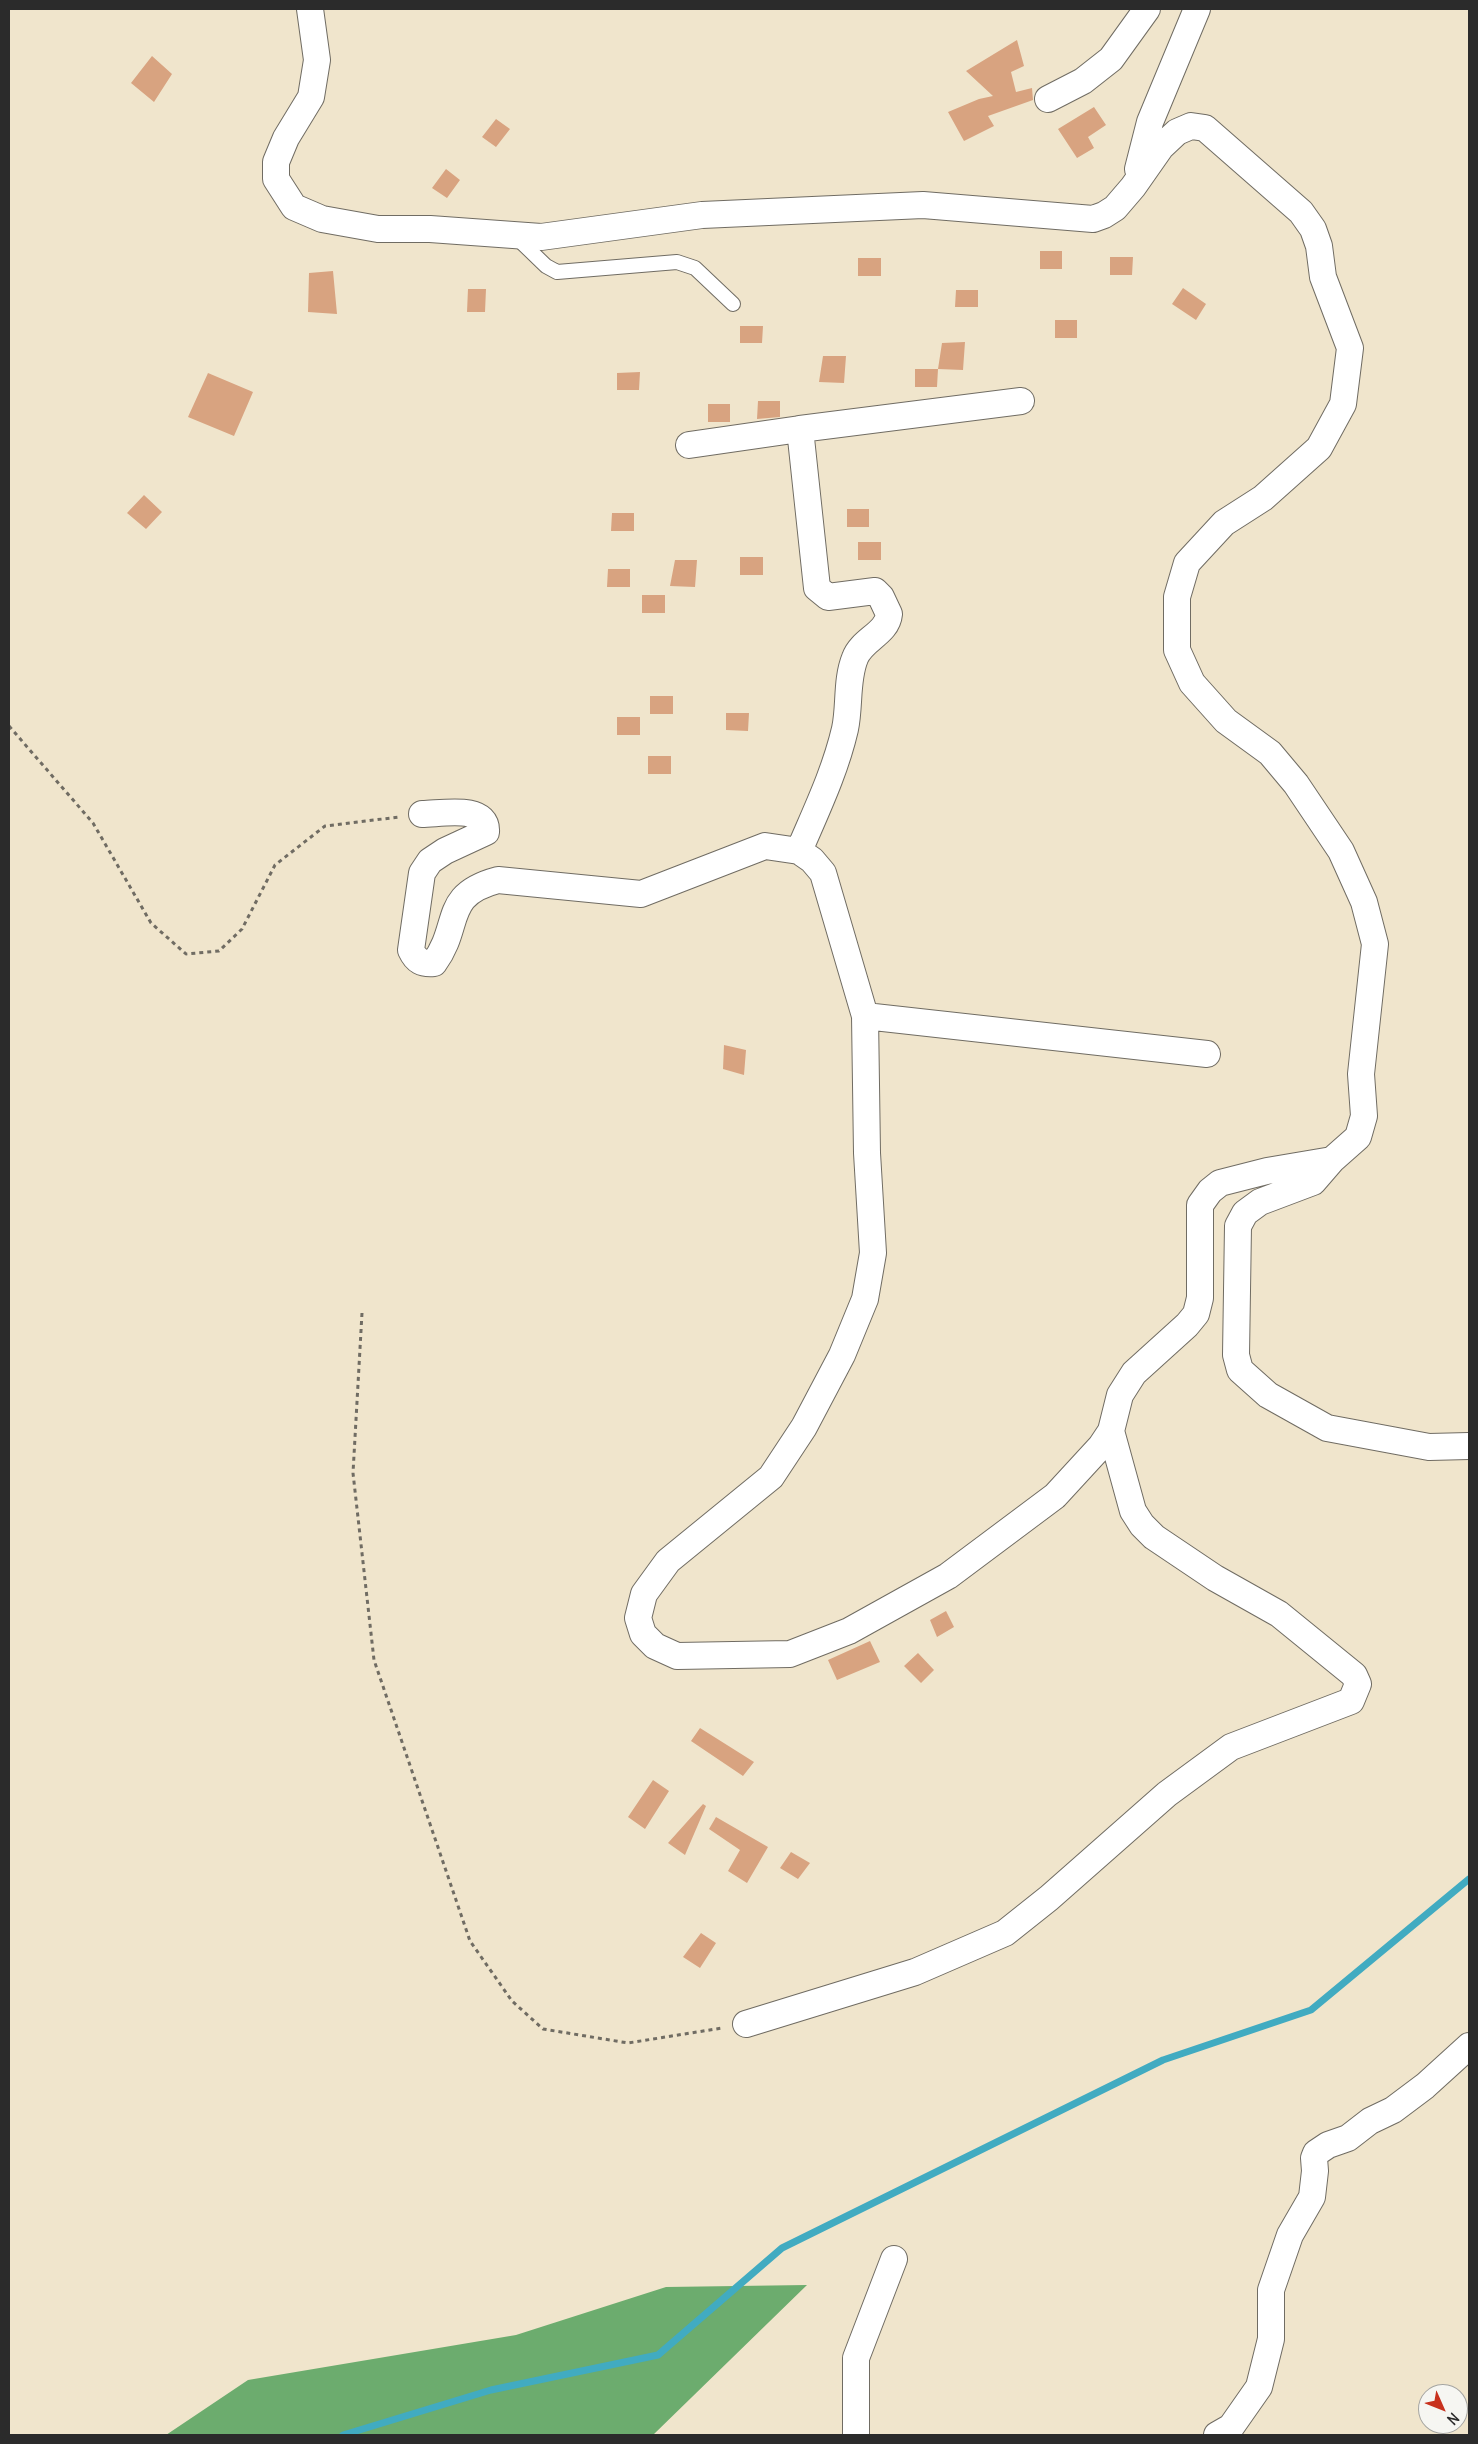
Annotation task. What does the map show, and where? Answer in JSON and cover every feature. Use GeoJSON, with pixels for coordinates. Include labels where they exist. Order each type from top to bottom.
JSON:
{"type":"FeatureCollection","features":[{"type":"Feature","properties":{"kind":"street"},"geometry":{"type":"LineString","coordinates":[[310,9],[317,60],[311,97],[286,138],[276,162],[276,179],[294,207],[322,219],[378,229],[430,229],[541,237],[702,215],[923,205],[1092,219],[1104,215],[1115,208],[1134,187],[1161,147],[1177,132],[1191,126],[1205,128],[1219,138],[1246,165],[1301,212],[1313,228],[1319,246],[1323,277],[1350,348],[1343,404],[1319,448],[1264,498],[1224,523],[1187,563],[1177,597],[1177,650],[1192,683],[1226,721],[1270,753],[1296,784],[1342,851],[1364,902],[1374,944],[1361,1074],[1364,1116],[1358,1137],[1332,1160],[1313,1182],[1260,1202],[1245,1213],[1238,1226],[1236,1355],[1240,1370],[1268,1395],[1327,1428],[1429,1447],[1469,1446]]}},
{"type":"Feature","properties":{"kind":"street"},"geometry":{"type":"LineString","coordinates":[[1048,98],[1083,81],[1111,59],[1147,9]]}},
{"type":"Feature","properties":{"kind":"street"},"geometry":{"type":"LineString","coordinates":[[1134,187],[1150,122],[1196,9]]}},
{"type":"Feature","properties":{"kind":"street"},"geometry":{"type":"LineString","coordinates":[[689,445],[1021,401]]}},
{"type":"Feature","properties":{"kind":"street"},"geometry":{"type":"LineString","coordinates":[[799,851],[832,774],[845,728],[851,672],[855,656],[864,642],[885,626],[889,614],[885,602],[875,591],[828,596],[818,588],[800,429]]}},
{"type":"Feature","properties":{"kind":"street"},"geometry":{"type":"LineString","coordinates":[[422,814],[473,813],[482,817],[486,824],[486,832],[446,851],[430,861],[422,873],[411,950],[415,958],[425,964],[434,963],[442,951],[456,909],[463,898],[477,886],[498,880],[642,894],[765,846],[799,851],[812,860],[823,873],[864,1016],[867,1152],[873,1253],[865,1299],[842,1355],[804,1427],[772,1477],[668,1561],[644,1594],[638,1618],[643,1634],[655,1646],[677,1656],[790,1654],[849,1632],[948,1576],[1056,1496],[1101,1446],[1111,1431],[1120,1395],[1134,1373],[1187,1325],[1196,1314],[1200,1298],[1200,1205],[1210,1191],[1220,1182],[1268,1170],[1332,1160]]}},
{"type":"Feature","properties":{"kind":"street"},"geometry":{"type":"LineString","coordinates":[[864,1016],[1207,1054]]}},
{"type":"Feature","properties":{"kind":"street"},"geometry":{"type":"LineString","coordinates":[[746,2024],[915,1972],[1005,1933],[1049,1898],[1167,1794],[1231,1747],[1351,1701],[1358,1684],[1354,1675],[1280,1614],[1216,1578],[1154,1537],[1142,1525],[1133,1511],[1111,1431]]}},
{"type":"Feature","properties":{"kind":"street"},"geometry":{"type":"LineString","coordinates":[[1217,2435],[1231,2427],[1258,2387],[1271,2339],[1271,2290],[1290,2235],[1312,2197],[1315,2172],[1314,2158],[1316,2153],[1328,2145],[1348,2138],[1370,2121],[1393,2110],[1425,2086],[1469,2046]]}},
{"type":"Feature","properties":{"kind":"street"},"geometry":{"type":"LineString","coordinates":[[856,2435],[856,2358],[894,2259]]}},
{"type":"Feature","properties":{"kind":"lane"},"geometry":{"type":"LineString","coordinates":[[515,236],[546,266],[557,272],[677,262],[695,268],[733,304]]}},
{"type":"Feature","properties":{"kind":"path"},"geometry":{"type":"LineString","coordinates":[[9,726],[93,823],[151,923],[186,954],[219,951],[242,929],[275,865],[325,826],[422,814]]}},
{"type":"Feature","properties":{"kind":"path"},"geometry":{"type":"LineString","coordinates":[[362,1313],[353,1473],[374,1660],[470,1941],[512,2001],[543,2029],[628,2043],[746,2024]]}},
{"type":"Feature","properties":{"kind":"green space"},"geometry":{"type":"Polygon","coordinates":[[[807,2285],[653,2435],[166,2435],[248,2380],[516,2335],[666,2287],[807,2285]]]}},
{"type":"Feature","properties":{"kind":"building"},"geometry":{"type":"Polygon","coordinates":[[[1017,40],[1024,66],[1011,72],[1016,92],[1032,88],[1033,100],[988,116],[994,126],[964,141],[948,112],[979,99],[993,96],[966,71],[1017,40]]]}},
{"type":"Feature","properties":{"kind":"building"},"geometry":{"type":"Polygon","coordinates":[[[152,56],[172,74],[154,102],[131,83],[152,56]]]}},
{"type":"Feature","properties":{"kind":"building"},"geometry":{"type":"Polygon","coordinates":[[[1094,107],[1106,125],[1088,137],[1094,148],[1077,158],[1058,129],[1094,107]]]}},
{"type":"Feature","properties":{"kind":"building"},"geometry":{"type":"Polygon","coordinates":[[[496,119],[510,129],[496,147],[482,137],[496,119]]]}},
{"type":"Feature","properties":{"kind":"building"},"geometry":{"type":"Polygon","coordinates":[[[446,169],[460,180],[447,198],[432,188],[446,169]]]}},
{"type":"Feature","properties":{"kind":"building"},"geometry":{"type":"Polygon","coordinates":[[[1040,251],[1062,251],[1062,269],[1040,269],[1040,251]]]}},
{"type":"Feature","properties":{"kind":"building"},"geometry":{"type":"Polygon","coordinates":[[[1110,257],[1133,257],[1132,275],[1110,275],[1110,257]]]}},
{"type":"Feature","properties":{"kind":"building"},"geometry":{"type":"Polygon","coordinates":[[[858,258],[881,258],[881,276],[858,276],[858,258]]]}},
{"type":"Feature","properties":{"kind":"building"},"geometry":{"type":"Polygon","coordinates":[[[333,271],[337,314],[308,312],[309,273],[333,271]]]}},
{"type":"Feature","properties":{"kind":"building"},"geometry":{"type":"Polygon","coordinates":[[[1183,288],[1206,304],[1196,320],[1172,304],[1183,288]]]}},
{"type":"Feature","properties":{"kind":"building"},"geometry":{"type":"Polygon","coordinates":[[[468,289],[486,289],[485,312],[467,312],[468,289]]]}},
{"type":"Feature","properties":{"kind":"building"},"geometry":{"type":"Polygon","coordinates":[[[956,290],[978,290],[978,307],[955,307],[956,290]]]}},
{"type":"Feature","properties":{"kind":"building"},"geometry":{"type":"Polygon","coordinates":[[[1055,320],[1077,320],[1077,338],[1055,338],[1055,320]]]}},
{"type":"Feature","properties":{"kind":"building"},"geometry":{"type":"Polygon","coordinates":[[[740,326],[763,326],[762,343],[740,343],[740,326]]]}},
{"type":"Feature","properties":{"kind":"building"},"geometry":{"type":"Polygon","coordinates":[[[965,342],[963,370],[938,369],[942,343],[965,342]]]}},
{"type":"Feature","properties":{"kind":"building"},"geometry":{"type":"Polygon","coordinates":[[[823,356],[846,356],[844,383],[819,382],[823,356]]]}},
{"type":"Feature","properties":{"kind":"building"},"geometry":{"type":"Polygon","coordinates":[[[915,369],[938,369],[937,387],[915,387],[915,369]]]}},
{"type":"Feature","properties":{"kind":"building"},"geometry":{"type":"Polygon","coordinates":[[[640,372],[639,390],[617,390],[617,373],[640,372]]]}},
{"type":"Feature","properties":{"kind":"building"},"geometry":{"type":"Polygon","coordinates":[[[208,373],[253,392],[234,436],[188,417],[208,373]]]}},
{"type":"Feature","properties":{"kind":"building"},"geometry":{"type":"Polygon","coordinates":[[[758,401],[780,401],[780,417],[757,419],[758,401]]]}},
{"type":"Feature","properties":{"kind":"building"},"geometry":{"type":"Polygon","coordinates":[[[708,404],[730,404],[730,422],[708,422],[708,404]]]}},
{"type":"Feature","properties":{"kind":"building"},"geometry":{"type":"Polygon","coordinates":[[[144,495],[162,512],[146,529],[127,513],[144,495]]]}},
{"type":"Feature","properties":{"kind":"building"},"geometry":{"type":"Polygon","coordinates":[[[847,509],[869,509],[869,527],[847,527],[847,509]]]}},
{"type":"Feature","properties":{"kind":"building"},"geometry":{"type":"Polygon","coordinates":[[[612,513],[634,513],[634,531],[611,531],[612,513]]]}},
{"type":"Feature","properties":{"kind":"building"},"geometry":{"type":"Polygon","coordinates":[[[858,542],[881,542],[881,560],[858,560],[858,542]]]}},
{"type":"Feature","properties":{"kind":"building"},"geometry":{"type":"Polygon","coordinates":[[[740,557],[763,557],[763,575],[740,575],[740,557]]]}},
{"type":"Feature","properties":{"kind":"building"},"geometry":{"type":"Polygon","coordinates":[[[675,560],[697,560],[695,587],[670,586],[675,560]]]}},
{"type":"Feature","properties":{"kind":"building"},"geometry":{"type":"Polygon","coordinates":[[[608,569],[630,569],[630,587],[607,587],[608,569]]]}},
{"type":"Feature","properties":{"kind":"building"},"geometry":{"type":"Polygon","coordinates":[[[642,595],[665,595],[665,613],[642,613],[642,595]]]}},
{"type":"Feature","properties":{"kind":"building"},"geometry":{"type":"Polygon","coordinates":[[[650,696],[673,696],[673,714],[650,714],[650,696]]]}},
{"type":"Feature","properties":{"kind":"building"},"geometry":{"type":"Polygon","coordinates":[[[726,713],[749,713],[748,731],[726,730],[726,713]]]}},
{"type":"Feature","properties":{"kind":"building"},"geometry":{"type":"Polygon","coordinates":[[[617,717],[640,717],[640,735],[617,735],[617,717]]]}},
{"type":"Feature","properties":{"kind":"building"},"geometry":{"type":"Polygon","coordinates":[[[648,756],[671,756],[671,774],[648,774],[648,756]]]}},
{"type":"Feature","properties":{"kind":"building"},"geometry":{"type":"Polygon","coordinates":[[[724,1045],[746,1050],[744,1075],[723,1069],[724,1045]]]}},
{"type":"Feature","properties":{"kind":"building"},"geometry":{"type":"Polygon","coordinates":[[[946,1611],[954,1627],[937,1637],[930,1620],[946,1611]]]}},
{"type":"Feature","properties":{"kind":"building"},"geometry":{"type":"Polygon","coordinates":[[[870,1641],[880,1662],[837,1680],[828,1660],[870,1641]]]}},
{"type":"Feature","properties":{"kind":"building"},"geometry":{"type":"Polygon","coordinates":[[[918,1653],[934,1670],[921,1683],[904,1666],[918,1653]]]}},
{"type":"Feature","properties":{"kind":"building"},"geometry":{"type":"Polygon","coordinates":[[[700,1728],[754,1762],[743,1776],[691,1741],[700,1728]]]}},
{"type":"Feature","properties":{"kind":"building"},"geometry":{"type":"Polygon","coordinates":[[[653,1780],[669,1791],[645,1829],[628,1817],[653,1780]]]}},
{"type":"Feature","properties":{"kind":"building"},"geometry":{"type":"Polygon","coordinates":[[[703,1804],[706,1806],[685,1855],[668,1843],[703,1804]]]}},
{"type":"Feature","properties":{"kind":"building"},"geometry":{"type":"Polygon","coordinates":[[[716,1817],[768,1847],[747,1883],[728,1871],[740,1850],[709,1829],[716,1817]]]}},
{"type":"Feature","properties":{"kind":"building"},"geometry":{"type":"Polygon","coordinates":[[[791,1852],[810,1863],[798,1879],[780,1868],[791,1852]]]}},
{"type":"Feature","properties":{"kind":"building"},"geometry":{"type":"Polygon","coordinates":[[[701,1933],[716,1943],[700,1968],[683,1957],[701,1933]]]}},
{"type":"Feature","properties":{"kind":"waterway"},"geometry":{"type":"LineString","coordinates":[[343,2435],[491,2390],[658,2355],[782,2248],[1163,2060],[1311,2010],[1469,1879]]}}]}
